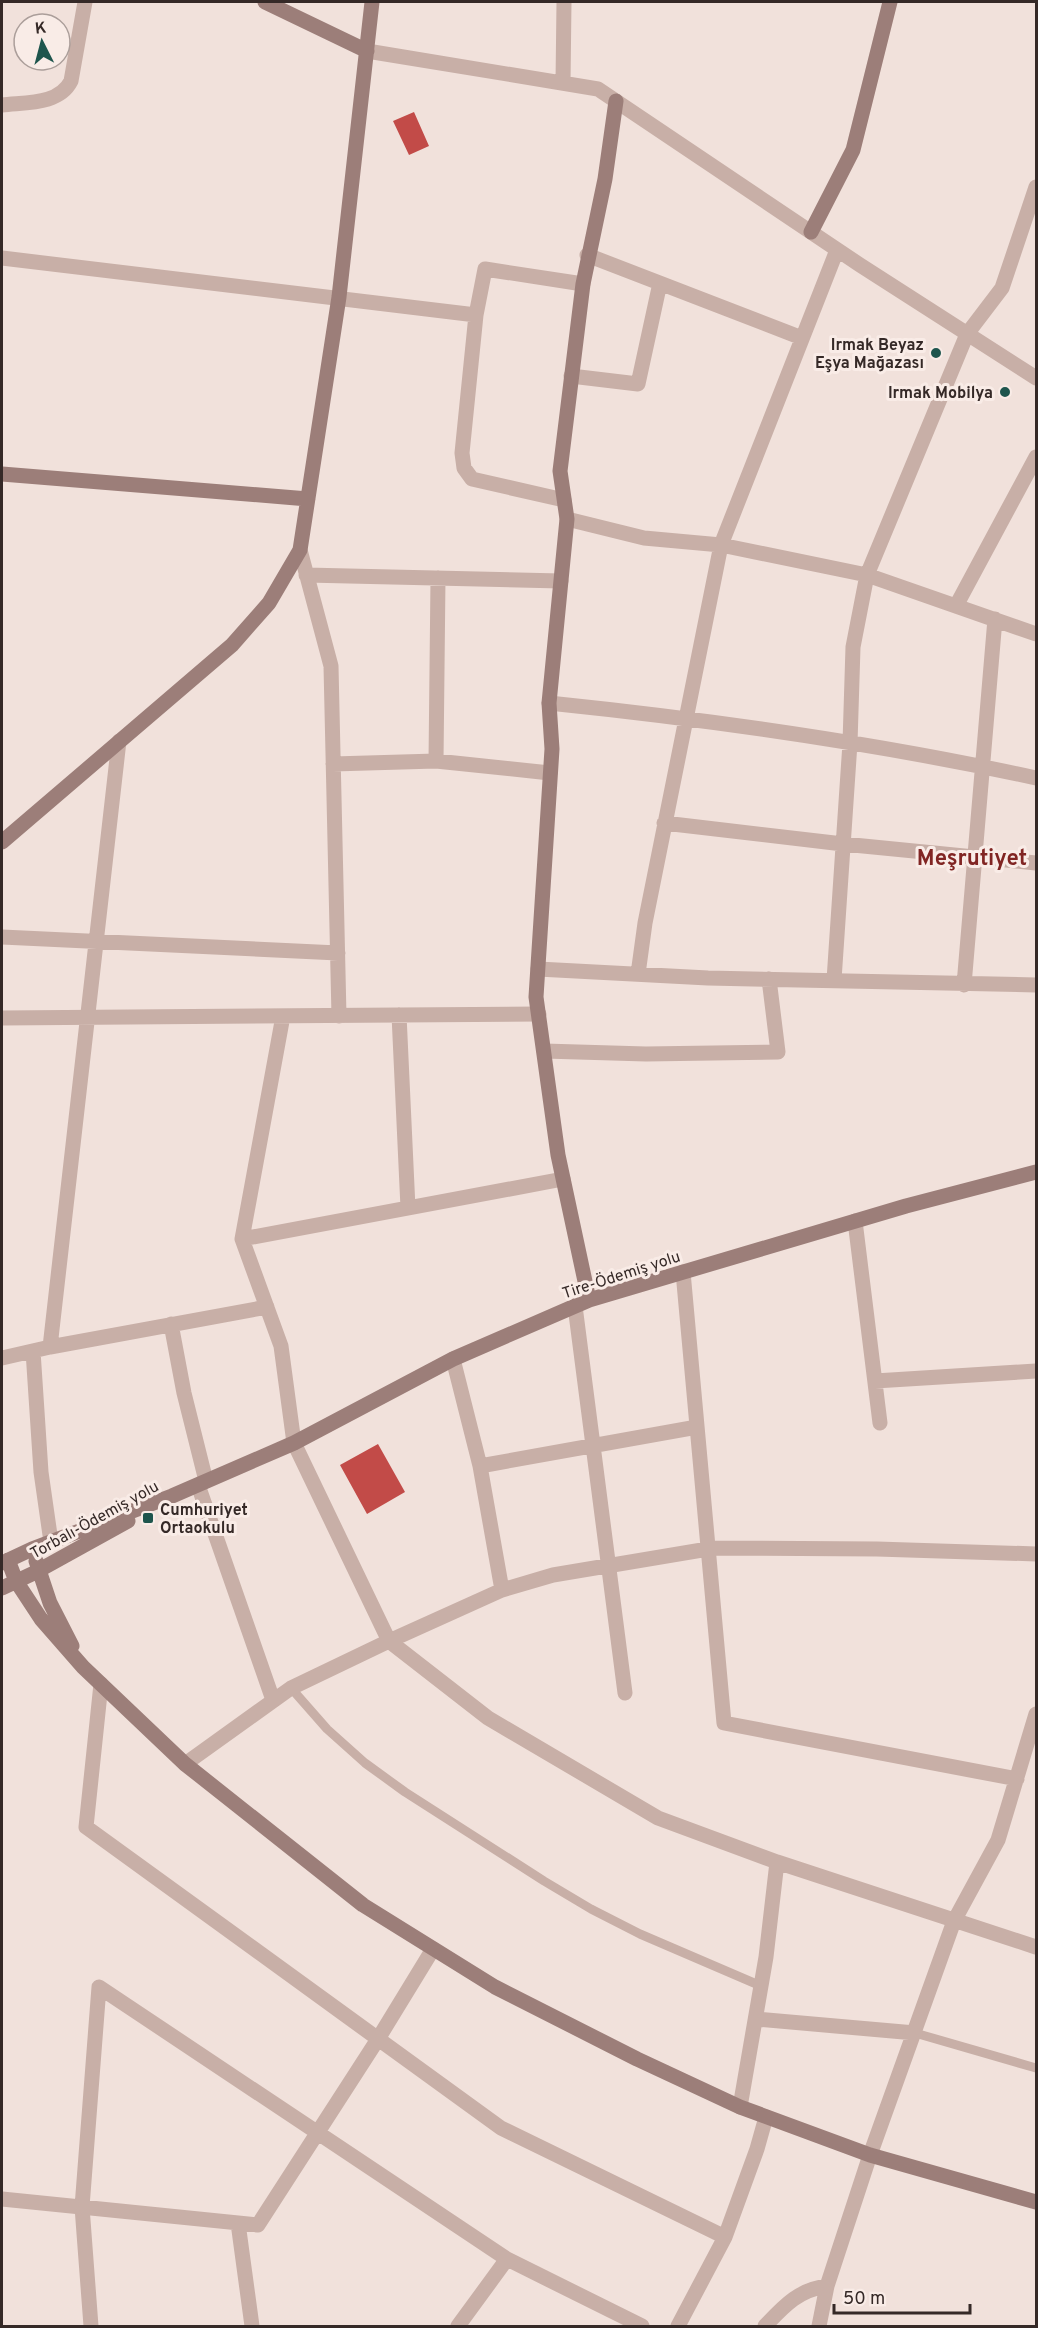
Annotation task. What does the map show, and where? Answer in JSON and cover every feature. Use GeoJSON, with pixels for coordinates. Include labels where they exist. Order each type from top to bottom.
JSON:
{"type":"FeatureCollection","features":[{"type":"Feature","properties":{"kind":"street"},"geometry":{"type":"LineString","coordinates":[[2,105],[54,98],[67,89],[71,81],[85,2]]}},
{"type":"Feature","properties":{"kind":"street"},"geometry":{"type":"LineString","coordinates":[[265,2],[366,51],[598,89],[837,250],[1036,378]]}},
{"type":"Feature","properties":{"kind":"street"},"geometry":{"type":"LineString","coordinates":[[2,842],[232,645],[269,603],[300,550],[339,297],[372,2]]}},
{"type":"Feature","properties":{"kind":"street"},"geometry":{"type":"LineString","coordinates":[[563,83],[564,2]]}},
{"type":"Feature","properties":{"kind":"street"},"geometry":{"type":"LineString","coordinates":[[811,232],[853,150],[890,2]]}},
{"type":"Feature","properties":{"kind":"street"},"geometry":{"type":"LineString","coordinates":[[616,101],[604,179],[587,255],[560,471],[567,519],[549,703],[552,749],[536,997],[582,1303],[593,1445],[625,1693]]}},
{"type":"Feature","properties":{"kind":"street"},"geometry":{"type":"LineString","coordinates":[[834,980],[850,743],[853,647],[867,575],[967,334],[1002,288],[1036,187]]}},
{"type":"Feature","properties":{"kind":"street"},"geometry":{"type":"LineString","coordinates":[[638,974],[664,823],[721,545],[837,250]]}},
{"type":"Feature","properties":{"kind":"street"},"geometry":{"type":"LineString","coordinates":[[587,255],[802,338]]}},
{"type":"Feature","properties":{"kind":"street"},"geometry":{"type":"LineString","coordinates":[[2,258],[476,315]]}},
{"type":"Feature","properties":{"kind":"street"},"geometry":{"type":"LineString","coordinates":[[564,500],[472,479],[464,468],[462,453],[476,315],[485,269],[583,284]]}},
{"type":"Feature","properties":{"kind":"street"},"geometry":{"type":"LineString","coordinates":[[571,376],[638,384],[660,283]]}},
{"type":"Feature","properties":{"kind":"street"},"geometry":{"type":"LineString","coordinates":[[956,606],[1036,457]]}},
{"type":"Feature","properties":{"kind":"street"},"geometry":{"type":"LineString","coordinates":[[2,474],[308,499]]}},
{"type":"Feature","properties":{"kind":"street"},"geometry":{"type":"LineString","coordinates":[[567,519],[644,538],[721,545],[867,575],[1036,634]]}},
{"type":"Feature","properties":{"kind":"street"},"geometry":{"type":"LineString","coordinates":[[300,550],[330,666],[339,1016]]}},
{"type":"Feature","properties":{"kind":"street"},"geometry":{"type":"LineString","coordinates":[[306,575],[561,581]]}},
{"type":"Feature","properties":{"kind":"street"},"geometry":{"type":"LineString","coordinates":[[436,761],[438,578]]}},
{"type":"Feature","properties":{"kind":"street"},"geometry":{"type":"LineString","coordinates":[[964,985],[995,619]]}},
{"type":"Feature","properties":{"kind":"street"},"geometry":{"type":"LineString","coordinates":[[549,703],[685,717],[983,766],[1036,778]]}},
{"type":"Feature","properties":{"kind":"street"},"geometry":{"type":"LineString","coordinates":[[50,1347],[119,741]]}},
{"type":"Feature","properties":{"kind":"street"},"geometry":{"type":"LineString","coordinates":[[333,764],[436,761],[550,773]]}},
{"type":"Feature","properties":{"kind":"street"},"geometry":{"type":"LineString","coordinates":[[664,823],[1036,863]]}},
{"type":"Feature","properties":{"kind":"street"},"geometry":{"type":"LineString","coordinates":[[2,938],[338,953]]}},
{"type":"Feature","properties":{"kind":"street"},"geometry":{"type":"LineString","coordinates":[[538,969],[769,979],[1036,985]]}},
{"type":"Feature","properties":{"kind":"street"},"geometry":{"type":"LineString","coordinates":[[544,1051],[668,1054],[777,1052],[769,979]]}},
{"type":"Feature","properties":{"kind":"street"},"geometry":{"type":"LineString","coordinates":[[2,1018],[538,1014]]}},
{"type":"Feature","properties":{"kind":"street"},"geometry":{"type":"LineString","coordinates":[[399,1015],[408,1208]]}},
{"type":"Feature","properties":{"kind":"street"},"geometry":{"type":"LineString","coordinates":[[284,1016],[242,1239],[281,1346],[294,1443],[388,1641],[488,1718],[658,1818],[777,1862],[1036,1947]]}},
{"type":"Feature","properties":{"kind":"street","name":"Tire-Ödemiş yolu"},"geometry":{"type":"LineString","coordinates":[[172,1496],[294,1443],[453,1359],[582,1303],[855,1221],[1036,1172]]}},
{"type":"Feature","properties":{"kind":"street"},"geometry":{"type":"LineString","coordinates":[[242,1239],[563,1179]]}},
{"type":"Feature","properties":{"kind":"street"},"geometry":{"type":"LineString","coordinates":[[855,1221],[880,1423]]}},
{"type":"Feature","properties":{"kind":"street"},"geometry":{"type":"LineString","coordinates":[[683,1272],[724,1723],[1017,1779]]}},
{"type":"Feature","properties":{"kind":"street"},"geometry":{"type":"LineString","coordinates":[[2,1358],[267,1307]]}},
{"type":"Feature","properties":{"kind":"street"},"geometry":{"type":"LineString","coordinates":[[171,1324],[202,1483],[273,1700]]}},
{"type":"Feature","properties":{"kind":"street"},"geometry":{"type":"LineString","coordinates":[[33,1351],[41,1472],[51,1542]]}},
{"type":"Feature","properties":{"kind":"street"},"geometry":{"type":"LineString","coordinates":[[453,1359],[480,1466],[502,1590]]}},
{"type":"Feature","properties":{"kind":"street"},"geometry":{"type":"LineString","coordinates":[[875,1381],[1036,1371]]}},
{"type":"Feature","properties":{"kind":"street"},"geometry":{"type":"LineString","coordinates":[[480,1466],[697,1427]]}},
{"type":"Feature","properties":{"kind":"street","name":"Torbalı-Ödemiş yolu"},"geometry":{"type":"LineString","coordinates":[[5,1561],[172,1496]]}},
{"type":"Feature","properties":{"kind":"street","name":"Torbalı-Ödemiş yolu"},"geometry":{"type":"LineString","coordinates":[[2,1588],[40,1570],[172,1496]]}},
{"type":"Feature","properties":{"kind":"street"},"geometry":{"type":"LineString","coordinates":[[32,1549],[50,1603],[83,1667]]}},
{"type":"Feature","properties":{"kind":"street"},"geometry":{"type":"LineString","coordinates":[[185,1764],[291,1688],[502,1590],[553,1575],[708,1549],[877,1549],[1036,1554]]}},
{"type":"Feature","properties":{"kind":"street"},"geometry":{"type":"LineString","coordinates":[[5,1561],[41,1618],[83,1667],[185,1764],[363,1905],[495,1987],[637,2059],[740,2107],[870,2155],[1036,2202]]}},
{"type":"Feature","properties":{"kind":"street"},"geometry":{"type":"LineString","coordinates":[[101,1684],[86,1827],[501,2128],[725,2237]]}},
{"type":"Feature","properties":{"kind":"street"},"geometry":{"type":"LineString","coordinates":[[819,2326],[827,2286],[870,2155],[954,1921],[998,1840],[1036,1714]]}},
{"type":"Feature","properties":{"kind":"street"},"geometry":{"type":"LineString","coordinates":[[740,2107],[761,1986],[777,1862]]}},
{"type":"Feature","properties":{"kind":"street"},"geometry":{"type":"LineString","coordinates":[[2,2199],[258,2224],[434,1949]]}},
{"type":"Feature","properties":{"kind":"street"},"geometry":{"type":"LineString","coordinates":[[91,2326],[82,2207],[99,1987],[507,2259],[642,2326]]}},
{"type":"Feature","properties":{"kind":"street"},"geometry":{"type":"LineString","coordinates":[[756,2019],[915,2033]]}},
{"type":"Feature","properties":{"kind":"street"},"geometry":{"type":"LineString","coordinates":[[678,2326],[725,2237],[757,2150],[766,2117]]}},
{"type":"Feature","properties":{"kind":"street"},"geometry":{"type":"LineString","coordinates":[[238,2223],[252,2326]]}},
{"type":"Feature","properties":{"kind":"street"},"geometry":{"type":"LineString","coordinates":[[458,2326],[507,2259]]}},
{"type":"Feature","properties":{"kind":"street"},"geometry":{"type":"LineString","coordinates":[[765,2326],[793,2298],[805,2291],[827,2286]]}},
{"type":"Feature","properties":{"kind":"lane"},"geometry":{"type":"LineString","coordinates":[[291,1688],[327,1729],[372,1768],[524,1868],[591,1909],[630,1929],[761,1986]]}},
{"type":"Feature","properties":{"kind":"lane"},"geometry":{"type":"LineString","coordinates":[[915,2033],[1036,2068]]}},
{"type":"Feature","properties":{"kind":"building"},"geometry":{"type":"Polygon","coordinates":[[[414,112],[429,146],[409,155],[393,121],[414,112]]]}},
{"type":"Feature","properties":{"kind":"building"},"geometry":{"type":"Polygon","coordinates":[[[378,1444],[405,1492],[367,1514],[340,1465],[378,1444]]]}},
{"type":"Feature","properties":{"kind":"place","name":"Irmak Beyaz Eşya Mağazası"},"geometry":{"type":"Point","coordinates":[936,353]}},
{"type":"Feature","properties":{"kind":"place","name":"Irmak Mobilya"},"geometry":{"type":"Point","coordinates":[1005,392]}},
{"type":"Feature","properties":{"kind":"place","name":"Cumhuriyet Ortaokulu"},"geometry":{"type":"Point","coordinates":[148,1518]}},
{"type":"Feature","properties":{"kind":"district","name":"Meşrutiyet"},"geometry":{"type":"Point","coordinates":[972,857]}}]}
